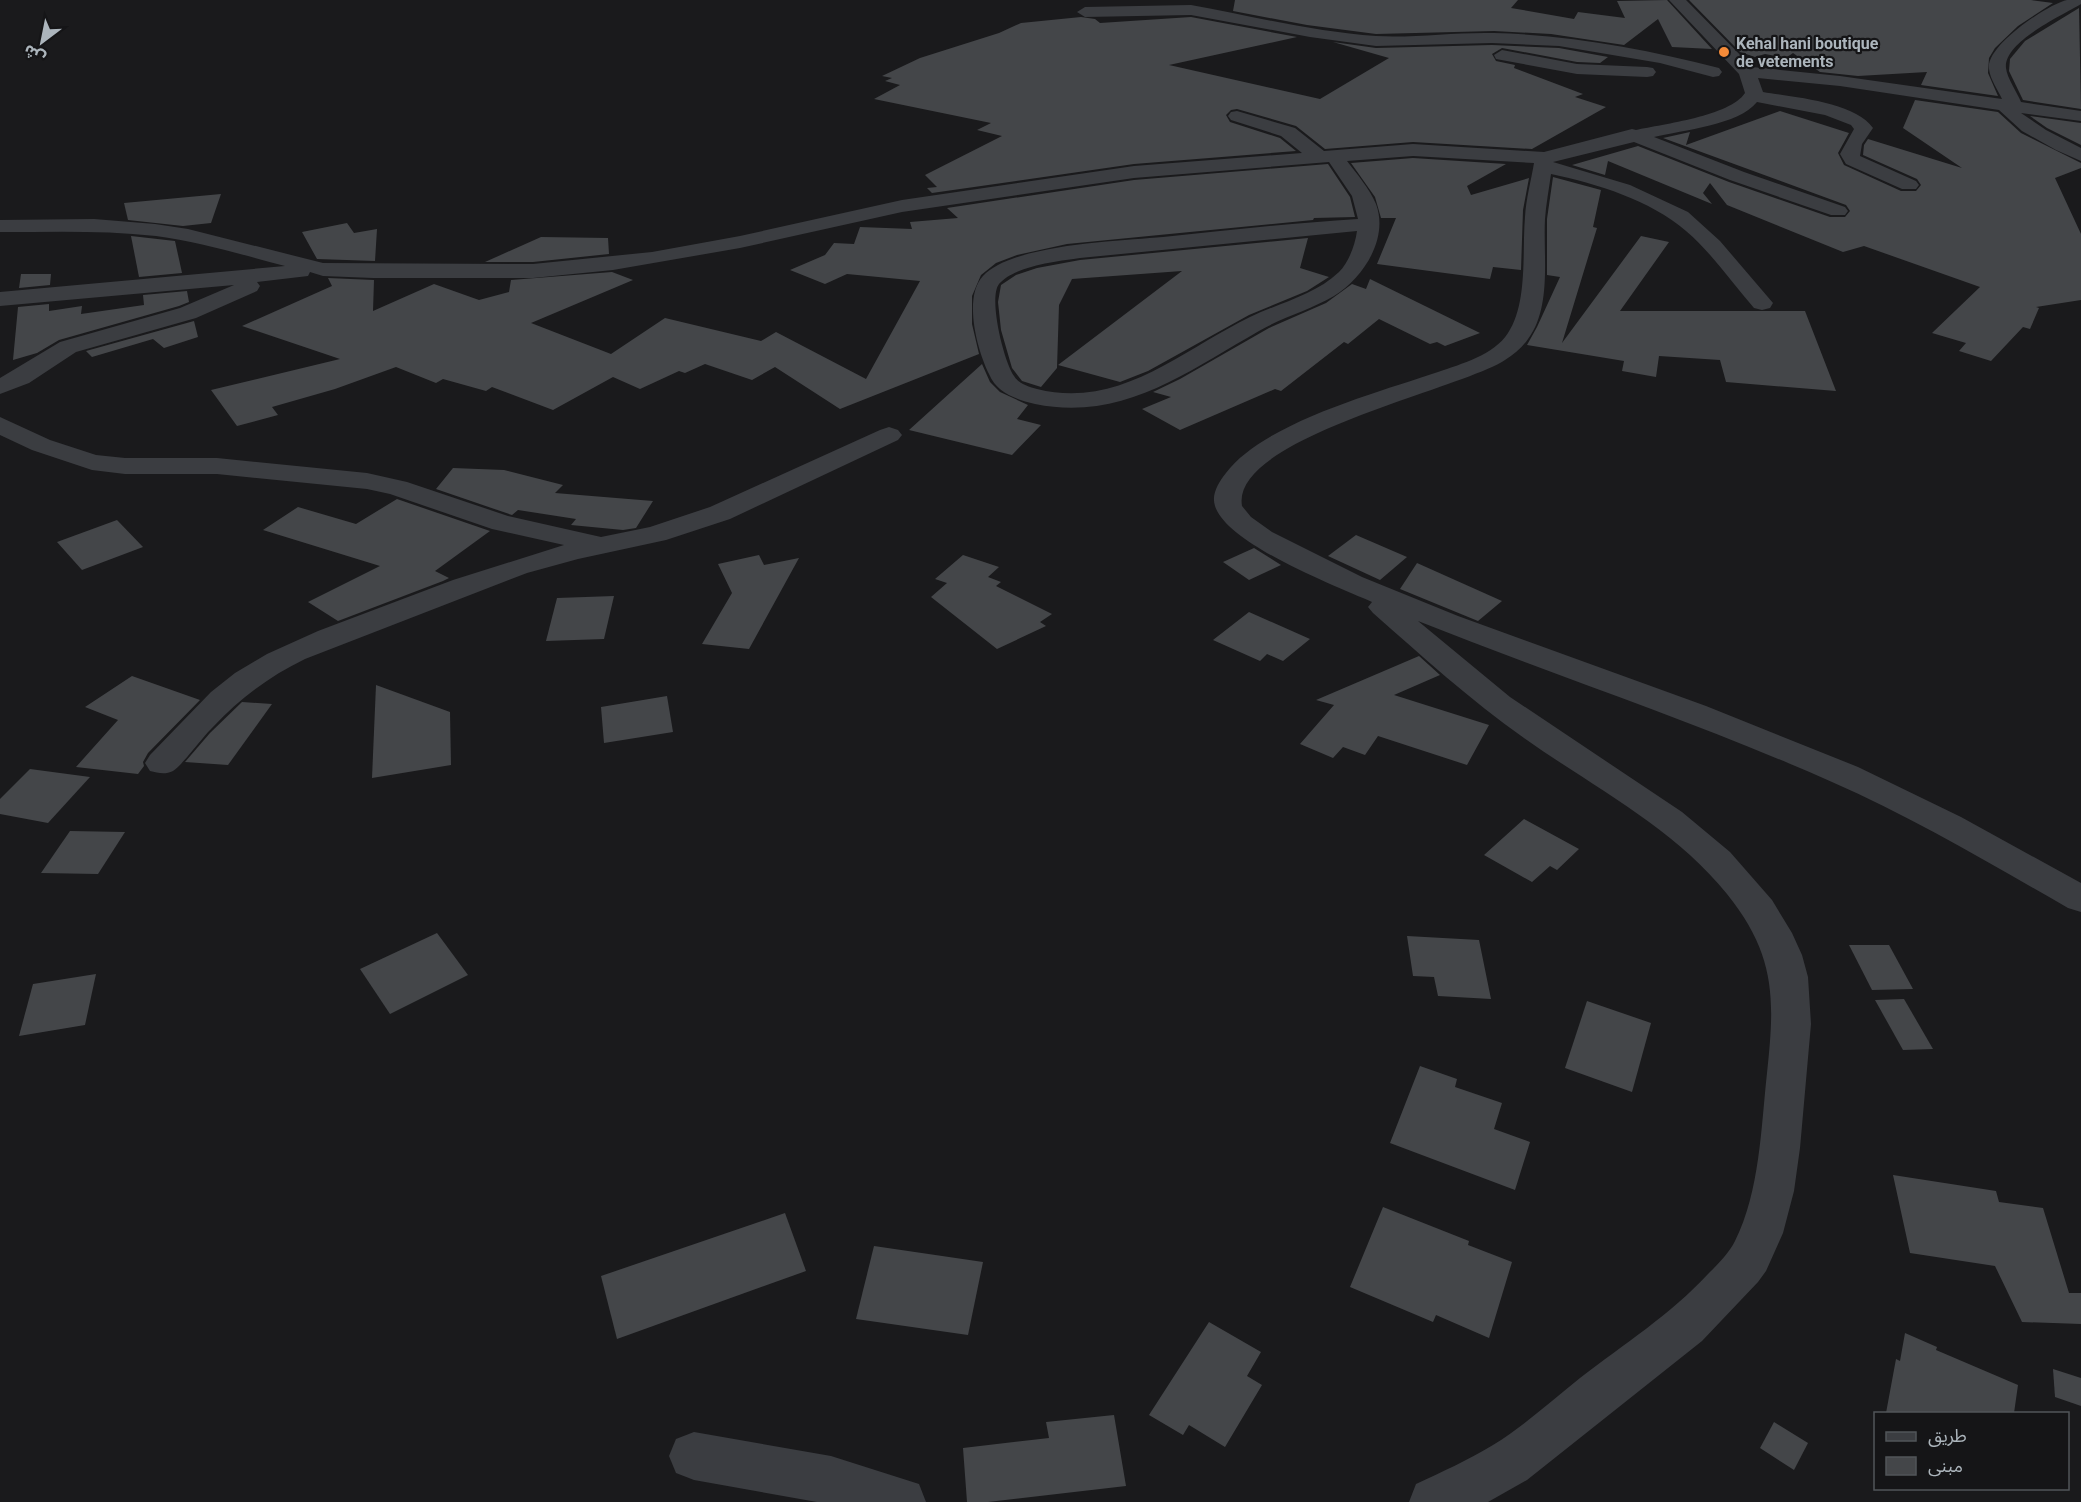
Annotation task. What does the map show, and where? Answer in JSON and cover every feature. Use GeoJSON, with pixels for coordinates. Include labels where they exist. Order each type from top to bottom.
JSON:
{"type":"FeatureCollection","features":[{"type":"Feature","properties":{"kind":"street"},"geometry":{"type":"LineString","coordinates":[[1677,0],[1750,82],[1840,81],[2081,116]]}},
{"type":"Feature","properties":{"kind":"street"},"geometry":{"type":"LineString","coordinates":[[2077,0],[2014,38],[2003,49],[1997,68],[2012,116],[2026,126],[2081,155]]}},
{"type":"Feature","properties":{"kind":"street"},"geometry":{"type":"LineString","coordinates":[[1085,12],[1191,10],[1339,37],[1376,41],[1504,38],[1559,41],[1650,56],[1750,82],[1857,120],[1864,128],[1849,154],[1853,160],[1910,185]]}},
{"type":"Feature","properties":{"kind":"street"},"geometry":{"type":"LineString","coordinates":[[1500,54],[1587,70],[1713,72]]}},
{"type":"Feature","properties":{"kind":"street"},"geometry":{"type":"LineString","coordinates":[[1544,162],[1632,135],[1724,115],[1746,104],[1750,82]]}},
{"type":"Feature","properties":{"kind":"street"},"geometry":{"type":"LineString","coordinates":[[1237,116],[1288,132],[1326,157],[1363,200],[1369,214],[1369,224],[1356,263],[1348,275],[1335,286],[1257,323],[1201,355],[1125,393],[1091,402],[1061,403],[1016,389],[1000,374],[986,323],[984,295],[985,287],[990,280],[1011,267],[1048,257],[1100,249],[1369,224]]}},
{"type":"Feature","properties":{"kind":"street"},"geometry":{"type":"LineString","coordinates":[[1632,135],[1737,176],[1838,211]]}},
{"type":"Feature","properties":{"kind":"street"},"geometry":{"type":"LineString","coordinates":[[0,299],[323,269],[479,272],[533,271],[613,264],[740,242],[902,206],[1134,172],[1434,150],[1544,162],[1600,180],[1683,218],[1709,243],[1762,303]]}},
{"type":"Feature","properties":{"kind":"street"},"geometry":{"type":"LineString","coordinates":[[1544,162],[1535,219],[1531,289],[1525,321],[1512,346],[1488,360],[1379,399],[1287,438],[1246,466],[1230,486],[1227,504],[1235,516],[1278,546],[1364,590],[1478,636],[1576,669],[1813,760],[1900,801],[1997,851],[2081,899]]}},
{"type":"Feature","properties":{"kind":"street"},"geometry":{"type":"LineString","coordinates":[[0,226],[94,225],[155,230],[188,235],[323,269]]}},
{"type":"Feature","properties":{"kind":"street"},"geometry":{"type":"LineString","coordinates":[[0,387],[20,378],[68,347],[188,312],[275,273]]}},
{"type":"Feature","properties":{"kind":"street"},"geometry":{"type":"LineString","coordinates":[[0,425],[41,445],[92,462],[125,466],[217,466],[367,481],[398,488],[454,509],[502,523],[601,545]]}},
{"type":"Feature","properties":{"kind":"street"},"geometry":{"type":"LineString","coordinates":[[162,763],[208,711],[247,679],[280,659],[504,571],[570,551],[656,534],[720,513],[889,435]]}},
{"type":"Feature","properties":{"kind":"street"},"geometry":{"type":"LineString","coordinates":[[1364,590],[1536,732],[1651,807],[1718,862],[1738,882],[1779,940],[1789,973],[1792,1003],[1776,1173],[1766,1218],[1751,1257],[1695,1318],[1660,1349],[1584,1404],[1531,1449],[1474,1483],[1434,1502]]}},
{"type":"Feature","properties":{"kind":"street"},"geometry":{"type":"LineString","coordinates":[[694,1456],[831,1480],[901,1502]]}},
{"type":"Feature","properties":{"kind":"building"},"geometry":{"type":"Polygon","coordinates":[[[1235,0],[1518,0],[1511,8],[1574,19],[1578,12],[1625,18],[1617,1],[1667,0],[1712,49],[1672,47],[1658,19],[1624,45],[1551,34],[1494,31],[1376,34],[1307,25],[1233,11],[1235,0]]]}},
{"type":"Feature","properties":{"kind":"building"},"geometry":{"type":"Polygon","coordinates":[[[1689,0],[2031,0],[2053,3],[2018,26],[1995,48],[1989,58],[1988,73],[1998,96],[1921,85],[1927,72],[1858,76],[1820,72],[1793,53],[1786,58],[1765,54],[1755,57],[1740,52],[1689,0]]]}},
{"type":"Feature","properties":{"kind":"building"},"geometry":{"type":"Polygon","coordinates":[[[2079,8],[2081,109],[2023,100],[2009,71],[2010,59],[2025,41],[2079,8]]]}},
{"type":"Feature","properties":{"kind":"building"},"geometry":{"type":"Polygon","coordinates":[[[1081,17],[1095,19],[1100,23],[1191,17],[1297,37],[1169,65],[1320,99],[1389,58],[1333,42],[1376,48],[1492,45],[1559,48],[1608,57],[1600,63],[1577,62],[1502,48],[1492,54],[1496,61],[1515,65],[1514,68],[1583,94],[1575,97],[1606,107],[1532,149],[1413,142],[1325,149],[1296,126],[1237,109],[1231,110],[1226,115],[1230,122],[1280,138],[1296,151],[1134,164],[932,193],[927,188],[937,187],[925,175],[1002,136],[977,130],[991,123],[874,99],[900,85],[885,81],[892,78],[882,76],[920,58],[999,33],[1021,23],[1081,17]]]}},
{"type":"Feature","properties":{"kind":"building"},"geometry":{"type":"Polygon","coordinates":[[[1915,100],[1998,112],[2021,133],[2081,163],[2081,168],[2055,178],[2081,234],[2081,300],[2036,307],[2039,308],[2030,329],[2023,327],[1991,361],[1959,351],[1966,343],[1932,333],[1980,287],[1864,246],[1843,252],[1727,205],[1710,183],[1703,193],[1712,204],[1608,161],[1605,175],[1572,165],[1638,146],[1729,182],[1830,217],[1845,217],[1850,211],[1846,205],[1663,138],[1690,132],[1686,145],[1780,111],[1849,133],[1838,153],[1844,165],[1901,191],[1916,191],[1921,185],[1917,179],[1863,155],[1864,145],[1868,139],[1962,168],[1903,128],[1915,100]]]}},
{"type":"Feature","properties":{"kind":"building"},"geometry":{"type":"Polygon","coordinates":[[[2030,116],[2081,123],[2081,145],[2047,128],[2030,116]]]}},
{"type":"Feature","properties":{"kind":"building"},"geometry":{"type":"Polygon","coordinates":[[[1413,158],[1506,164],[1467,186],[1471,195],[1529,178],[1523,210],[1521,270],[1493,267],[1490,279],[1377,264],[1396,218],[1381,218],[1375,197],[1351,163],[1413,158]]]}},
{"type":"Feature","properties":{"kind":"building"},"geometry":{"type":"Polygon","coordinates":[[[1328,164],[1350,197],[1355,217],[1314,218],[1313,220],[1067,244],[1017,255],[996,263],[981,275],[972,296],[972,324],[979,354],[840,409],[775,367],[752,380],[705,364],[685,373],[679,371],[640,389],[613,377],[553,410],[492,387],[486,391],[443,379],[436,383],[396,367],[335,389],[272,407],[278,415],[237,426],[211,390],[340,359],[242,326],[332,286],[328,278],[374,280],[373,311],[434,284],[479,300],[509,292],[511,280],[612,272],[633,280],[531,323],[611,354],[665,318],[761,341],[776,332],[866,379],[920,281],[847,274],[825,284],[790,270],[825,255],[834,243],[854,244],[860,227],[912,229],[910,222],[958,218],[947,208],[1134,180],[1328,164]]]}},
{"type":"Feature","properties":{"kind":"building"},"geometry":{"type":"Polygon","coordinates":[[[1553,177],[1601,190],[1593,227],[1597,228],[1562,343],[1641,236],[1669,242],[1620,311],[1805,311],[1836,391],[1726,382],[1720,360],[1659,356],[1656,377],[1622,371],[1624,361],[1527,345],[1560,277],[1547,275],[1547,219],[1553,177]]]}},
{"type":"Feature","properties":{"kind":"building"},"geometry":{"type":"Polygon","coordinates":[[[221,194],[211,223],[183,226],[128,220],[124,203],[221,194]]]}},
{"type":"Feature","properties":{"kind":"building"},"geometry":{"type":"Polygon","coordinates":[[[347,223],[354,233],[377,229],[375,261],[317,259],[302,232],[347,223]]]}},
{"type":"Feature","properties":{"kind":"building"},"geometry":{"type":"Polygon","coordinates":[[[131,236],[175,241],[182,273],[139,277],[131,236]]]}},
{"type":"Feature","properties":{"kind":"building"},"geometry":{"type":"Polygon","coordinates":[[[541,237],[608,238],[609,254],[533,262],[485,262],[541,237]]]}},
{"type":"Feature","properties":{"kind":"building"},"geometry":{"type":"Polygon","coordinates":[[[1308,238],[1300,268],[1329,277],[1307,291],[1249,315],[1148,371],[1120,382],[1058,365],[1182,271],[1072,279],[1059,305],[1057,368],[1041,387],[1022,381],[1012,368],[1001,330],[998,302],[1001,285],[1016,275],[1037,268],[1080,260],[1308,238]]]}},
{"type":"Feature","properties":{"kind":"building"},"geometry":{"type":"Polygon","coordinates":[[[21,274],[51,274],[50,285],[19,288],[21,274]]]}},
{"type":"Feature","properties":{"kind":"building"},"geometry":{"type":"Polygon","coordinates":[[[1370,279],[1480,333],[1445,346],[1437,342],[1430,344],[1379,319],[1348,344],[1344,342],[1281,391],[1275,389],[1180,430],[1142,409],[1171,397],[1153,392],[1269,328],[1326,303],[1352,284],[1366,289],[1370,279]]]}},
{"type":"Feature","properties":{"kind":"building"},"geometry":{"type":"Polygon","coordinates":[[[187,291],[189,302],[179,306],[59,340],[37,353],[13,360],[18,307],[49,304],[49,311],[82,306],[81,314],[144,305],[143,295],[187,291]]]}},
{"type":"Feature","properties":{"kind":"building"},"geometry":{"type":"Polygon","coordinates":[[[194,321],[198,337],[164,348],[153,339],[92,357],[86,351],[194,321]]]}},
{"type":"Feature","properties":{"kind":"building"},"geometry":{"type":"Polygon","coordinates":[[[982,364],[990,382],[1000,392],[1028,405],[1017,419],[1041,425],[1012,455],[909,430],[982,364]]]}},
{"type":"Feature","properties":{"kind":"building"},"geometry":{"type":"Polygon","coordinates":[[[453,468],[504,470],[563,485],[555,493],[653,501],[636,528],[623,530],[571,525],[576,519],[518,510],[512,515],[436,489],[453,468]]]}},
{"type":"Feature","properties":{"kind":"building"},"geometry":{"type":"Polygon","coordinates":[[[397,499],[490,531],[435,571],[449,578],[338,621],[308,602],[380,566],[263,530],[298,507],[356,524],[397,499]]]}},
{"type":"Feature","properties":{"kind":"building"},"geometry":{"type":"Polygon","coordinates":[[[117,520],[143,547],[82,570],[57,542],[117,520]]]}},
{"type":"Feature","properties":{"kind":"building"},"geometry":{"type":"Polygon","coordinates":[[[1356,535],[1407,557],[1380,580],[1328,556],[1356,535]]]}},
{"type":"Feature","properties":{"kind":"building"},"geometry":{"type":"Polygon","coordinates":[[[1254,548],[1281,565],[1249,580],[1223,562],[1254,548]]]}},
{"type":"Feature","properties":{"kind":"building"},"geometry":{"type":"Polygon","coordinates":[[[759,555],[764,565],[799,558],[749,649],[702,644],[732,593],[718,564],[759,555]]]}},
{"type":"Feature","properties":{"kind":"building"},"geometry":{"type":"Polygon","coordinates":[[[963,555],[999,567],[988,577],[1001,582],[996,586],[1052,614],[1040,622],[1046,626],[997,649],[931,597],[947,583],[935,579],[963,555]]]}},
{"type":"Feature","properties":{"kind":"building"},"geometry":{"type":"Polygon","coordinates":[[[1417,563],[1502,601],[1478,621],[1400,589],[1417,563]]]}},
{"type":"Feature","properties":{"kind":"building"},"geometry":{"type":"Polygon","coordinates":[[[614,596],[604,639],[546,641],[557,598],[614,596]]]}},
{"type":"Feature","properties":{"kind":"building"},"geometry":{"type":"Polygon","coordinates":[[[1249,612],[1310,639],[1283,661],[1267,654],[1260,661],[1213,640],[1249,612]]]}},
{"type":"Feature","properties":{"kind":"building"},"geometry":{"type":"Polygon","coordinates":[[[1419,656],[1440,675],[1394,695],[1489,725],[1467,765],[1378,736],[1365,755],[1343,747],[1333,758],[1300,744],[1334,705],[1316,700],[1419,656]]]}},
{"type":"Feature","properties":{"kind":"building"},"geometry":{"type":"Polygon","coordinates":[[[132,676],[200,700],[148,753],[143,762],[144,766],[138,774],[76,767],[118,720],[85,707],[132,676]]]}},
{"type":"Feature","properties":{"kind":"building"},"geometry":{"type":"Polygon","coordinates":[[[376,685],[450,712],[451,765],[372,778],[376,685]]]}},
{"type":"Feature","properties":{"kind":"building"},"geometry":{"type":"Polygon","coordinates":[[[667,696],[673,732],[604,743],[601,707],[667,696]]]}},
{"type":"Feature","properties":{"kind":"building"},"geometry":{"type":"Polygon","coordinates":[[[242,702],[272,704],[228,765],[185,762],[210,733],[242,702]]]}},
{"type":"Feature","properties":{"kind":"building"},"geometry":{"type":"Polygon","coordinates":[[[30,769],[90,777],[48,823],[0,814],[0,799],[30,769]]]}},
{"type":"Feature","properties":{"kind":"building"},"geometry":{"type":"Polygon","coordinates":[[[1524,819],[1579,849],[1557,870],[1550,866],[1532,882],[1484,855],[1524,819]]]}},
{"type":"Feature","properties":{"kind":"building"},"geometry":{"type":"Polygon","coordinates":[[[70,831],[125,832],[98,874],[41,873],[70,831]]]}},
{"type":"Feature","properties":{"kind":"building"},"geometry":{"type":"Polygon","coordinates":[[[437,933],[468,975],[390,1014],[360,969],[437,933]]]}},
{"type":"Feature","properties":{"kind":"building"},"geometry":{"type":"Polygon","coordinates":[[[1407,936],[1479,940],[1491,999],[1438,996],[1434,977],[1413,976],[1407,936]]]}},
{"type":"Feature","properties":{"kind":"building"},"geometry":{"type":"Polygon","coordinates":[[[1849,945],[1889,945],[1913,989],[1872,990],[1849,945]]]}},
{"type":"Feature","properties":{"kind":"building"},"geometry":{"type":"Polygon","coordinates":[[[96,974],[85,1025],[19,1036],[33,984],[96,974]]]}},
{"type":"Feature","properties":{"kind":"building"},"geometry":{"type":"Polygon","coordinates":[[[1904,999],[1933,1049],[1903,1050],[1875,1000],[1904,999]]]}},
{"type":"Feature","properties":{"kind":"building"},"geometry":{"type":"Polygon","coordinates":[[[1587,1001],[1651,1023],[1632,1092],[1565,1068],[1587,1001]]]}},
{"type":"Feature","properties":{"kind":"building"},"geometry":{"type":"Polygon","coordinates":[[[1420,1066],[1457,1079],[1455,1087],[1502,1103],[1494,1129],[1530,1142],[1515,1190],[1390,1143],[1420,1066]]]}},
{"type":"Feature","properties":{"kind":"building"},"geometry":{"type":"Polygon","coordinates":[[[1893,1175],[1996,1191],[1999,1202],[2043,1208],[2069,1293],[2081,1293],[2081,1324],[2022,1322],[1995,1266],[1910,1253],[1893,1175]]]}},
{"type":"Feature","properties":{"kind":"building"},"geometry":{"type":"Polygon","coordinates":[[[1383,1207],[1469,1241],[1468,1245],[1512,1262],[1489,1338],[1436,1315],[1433,1322],[1350,1287],[1383,1207]]]}},
{"type":"Feature","properties":{"kind":"building"},"geometry":{"type":"Polygon","coordinates":[[[785,1213],[806,1271],[617,1339],[601,1276],[785,1213]]]}},
{"type":"Feature","properties":{"kind":"building"},"geometry":{"type":"Polygon","coordinates":[[[874,1246],[983,1262],[968,1335],[856,1319],[874,1246]]]}},
{"type":"Feature","properties":{"kind":"building"},"geometry":{"type":"Polygon","coordinates":[[[1209,1322],[1261,1352],[1247,1376],[1262,1385],[1225,1447],[1189,1425],[1183,1435],[1149,1415],[1209,1322]]]}},
{"type":"Feature","properties":{"kind":"building"},"geometry":{"type":"Polygon","coordinates":[[[1905,1333],[1937,1347],[1936,1350],[2018,1385],[2014,1412],[1886,1412],[1896,1359],[1900,1361],[1905,1333]]]}},
{"type":"Feature","properties":{"kind":"building"},"geometry":{"type":"Polygon","coordinates":[[[2053,1369],[2081,1378],[2081,1406],[2055,1397],[2053,1369]]]}},
{"type":"Feature","properties":{"kind":"building"},"geometry":{"type":"Polygon","coordinates":[[[1114,1415],[1126,1486],[988,1502],[967,1502],[963,1448],[1049,1438],[1046,1422],[1114,1415]]]}},
{"type":"Feature","properties":{"kind":"building"},"geometry":{"type":"Polygon","coordinates":[[[1774,1422],[1808,1443],[1794,1470],[1760,1448],[1774,1422]]]}},
{"type":"Feature","properties":{"kind":"place","name":"Kehal hani boutique de vetements"},"geometry":{"type":"Point","coordinates":[1724,52]}}]}
